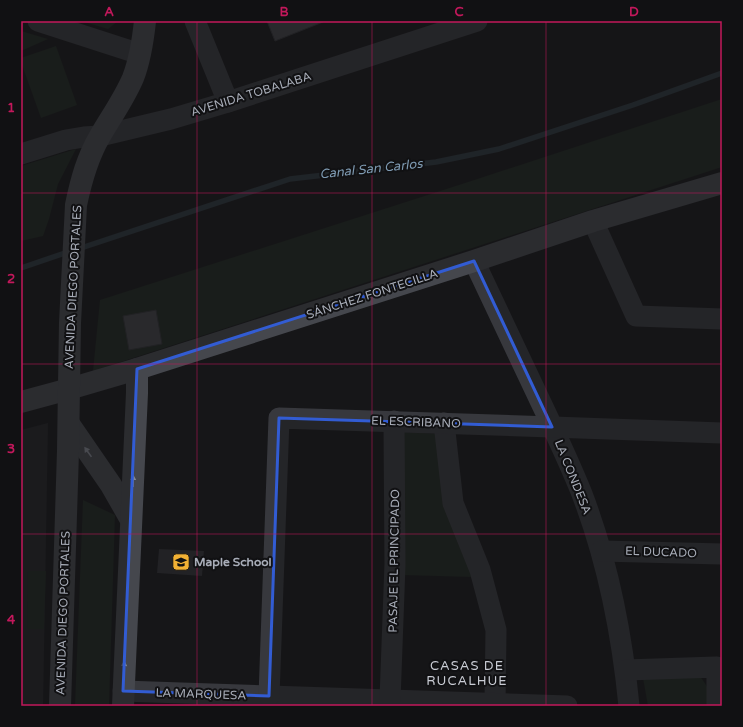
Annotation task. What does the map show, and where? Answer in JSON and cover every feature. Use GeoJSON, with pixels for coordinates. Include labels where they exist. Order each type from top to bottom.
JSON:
{"type":"FeatureCollection","features":[{"type":"Feature","properties":{"kind":"street"},"geometry":{"type":"LineString","coordinates":[[38,21],[140,54]]}},
{"type":"Feature","properties":{"kind":"street","name":"AVENIDA DIEGO PORTALES"},"geometry":{"type":"LineString","coordinates":[[60,706],[66,556],[70,323],[76,205],[79,187],[90,156],[126,92],[132,78],[140,54],[145,21]]}},
{"type":"Feature","properties":{"kind":"street"},"geometry":{"type":"LineString","coordinates":[[196,21],[228,102]]}},
{"type":"Feature","properties":{"kind":"street","name":"AVENIDA TOBALABA"},"geometry":{"type":"LineString","coordinates":[[21,154],[66,140],[100,136],[171,119],[477,21]]}},
{"type":"Feature","properties":{"kind":"street","name":"SÁNCHEZ FONTECILLA"},"geometry":{"type":"LineString","coordinates":[[21,402],[137,369],[474,261],[593,221],[722,183]]}},
{"type":"Feature","properties":{"kind":"street"},"geometry":{"type":"LineString","coordinates":[[593,221],[636,316],[722,319]]}},
{"type":"Feature","properties":{"kind":"street","name":"LA CONDESA"},"geometry":{"type":"LineString","coordinates":[[474,261],[552,427],[582,495],[601,550],[620,630],[626,670],[629,706]]}},
{"type":"Feature","properties":{"kind":"street"},"geometry":{"type":"LineString","coordinates":[[123,699],[137,369]]}},
{"type":"Feature","properties":{"kind":"street","name":"EL ESCRIBANO"},"geometry":{"type":"LineString","coordinates":[[263,699],[279,418],[722,433]]}},
{"type":"Feature","properties":{"kind":"street","name":"PASAJE EL PRINCIPADO"},"geometry":{"type":"LineString","coordinates":[[390,700],[395,564],[394,421]]}},
{"type":"Feature","properties":{"kind":"street"},"geometry":{"type":"LineString","coordinates":[[444,423],[453,503],[480,570],[496,630],[496,704]]}},
{"type":"Feature","properties":{"kind":"street"},"geometry":{"type":"LineString","coordinates":[[69,424],[111,485],[131,520]]}},
{"type":"Feature","properties":{"kind":"street"},"geometry":{"type":"LineString","coordinates":[[67,489],[75,481],[90,475],[94,475],[111,485]]}},
{"type":"Feature","properties":{"kind":"street","name":"EL DUCADO"},"geometry":{"type":"LineString","coordinates":[[601,550],[722,554]]}},
{"type":"Feature","properties":{"kind":"street"},"geometry":{"type":"LineString","coordinates":[[626,670],[717,667],[717,706]]}},
{"type":"Feature","properties":{"kind":"street","name":"LA MARQUESA"},"geometry":{"type":"LineString","coordinates":[[123,699],[263,699],[357,702],[390,700],[567,706]]}},
{"type":"Feature","properties":{"kind":"highlighted area"},"geometry":{"type":"Polygon","coordinates":[[[474,261],[552,427],[279,418],[269,696],[123,691],[137,369],[474,261]]]}},
{"type":"Feature","properties":{"kind":"shaded area"},"geometry":{"type":"Polygon","coordinates":[[[81,21],[118,21],[108,29],[81,21]]]}},
{"type":"Feature","properties":{"kind":"shaded area"},"geometry":{"type":"Polygon","coordinates":[[[21,31],[48,39],[21,51],[21,31]]]}},
{"type":"Feature","properties":{"kind":"shaded area"},"geometry":{"type":"Polygon","coordinates":[[[56,46],[77,105],[41,118],[21,62],[21,58],[56,46]]]}},
{"type":"Feature","properties":{"kind":"shaded area"},"geometry":{"type":"Polygon","coordinates":[[[722,99],[722,167],[93,371],[100,300],[722,99]]]}},
{"type":"Feature","properties":{"kind":"shaded area"},"geometry":{"type":"Polygon","coordinates":[[[76,149],[58,184],[43,236],[21,241],[21,166],[76,149]]]}},
{"type":"Feature","properties":{"kind":"shaded area"},"geometry":{"type":"Polygon","coordinates":[[[48,423],[43,706],[21,706],[21,430],[48,423]]]}},
{"type":"Feature","properties":{"kind":"shaded area"},"geometry":{"type":"Polygon","coordinates":[[[401,432],[439,434],[472,577],[402,575],[401,432]]]}},
{"type":"Feature","properties":{"kind":"shaded area"},"geometry":{"type":"Polygon","coordinates":[[[83,500],[115,515],[109,706],[75,706],[83,500]]]}},
{"type":"Feature","properties":{"kind":"shaded area","name":"Maple School"},"geometry":{"type":"Polygon","coordinates":[[[159,549],[204,551],[202,576],[157,573],[159,549]]]}},
{"type":"Feature","properties":{"kind":"shaded area"},"geometry":{"type":"Polygon","coordinates":[[[28,571],[46,571],[44,629],[27,629],[28,571]]]}},
{"type":"Feature","properties":{"kind":"shaded area"},"geometry":{"type":"Polygon","coordinates":[[[700,676],[708,688],[708,706],[648,706],[643,678],[700,676]]]}},
{"type":"Feature","properties":{"kind":"building"},"geometry":{"type":"Polygon","coordinates":[[[267,21],[323,21],[323,22],[275,41],[267,21]]]}},
{"type":"Feature","properties":{"kind":"building"},"geometry":{"type":"Polygon","coordinates":[[[156,310],[162,344],[129,350],[123,316],[156,310]]]}},
{"type":"Feature","properties":{"kind":"waterway","name":"Canal San Carlos"},"geometry":{"type":"LineString","coordinates":[[78,249],[290,179],[436,162],[499,149],[633,105],[722,73]]}},
{"type":"Feature","properties":{"kind":"waterway","name":"Canal San Carlos"},"geometry":{"type":"LineString","coordinates":[[21,268],[68,252]]}},
{"type":"Feature","properties":{"kind":"place","name":"Maple School"},"geometry":{"type":"Point","coordinates":[181,562]}},
{"type":"Feature","properties":{"kind":"district","name":"CASAS DE RUCALHUE"},"geometry":{"type":"Point","coordinates":[467,674]}}]}
